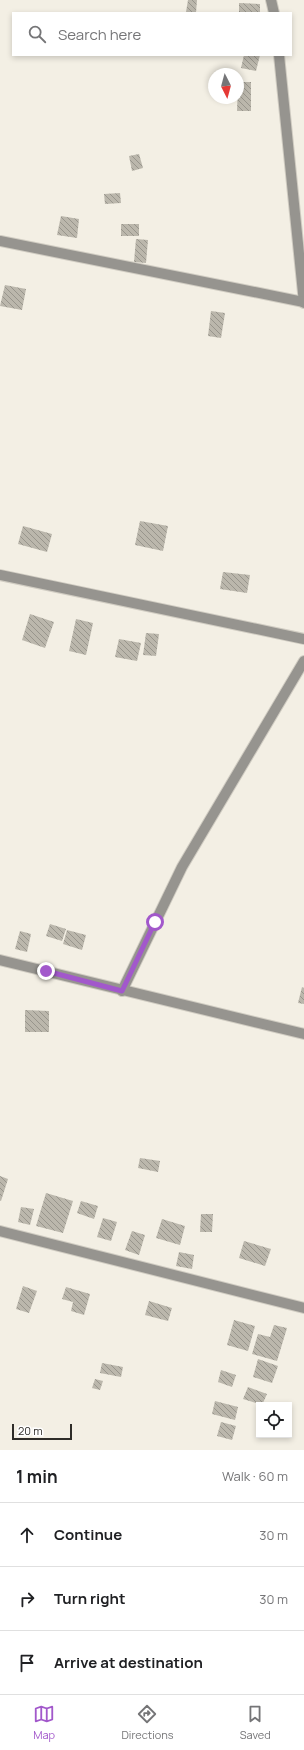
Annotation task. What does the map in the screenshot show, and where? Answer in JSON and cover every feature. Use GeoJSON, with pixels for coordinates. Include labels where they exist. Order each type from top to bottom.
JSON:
{"type":"FeatureCollection","features":[{"type":"Feature","properties":{"kind":"street"},"geometry":{"type":"LineString","coordinates":[[270,0],[274,12]]}},
{"type":"Feature","properties":{"kind":"street"},"geometry":{"type":"LineString","coordinates":[[0,241],[304,302],[279,56]]}},
{"type":"Feature","properties":{"kind":"street"},"geometry":{"type":"LineString","coordinates":[[0,575],[304,639]]}},
{"type":"Feature","properties":{"kind":"street"},"geometry":{"type":"LineString","coordinates":[[122,991],[182,867],[304,661]]}},
{"type":"Feature","properties":{"kind":"street"},"geometry":{"type":"LineString","coordinates":[[0,960],[122,991],[304,1034]]}},
{"type":"Feature","properties":{"kind":"street"},"geometry":{"type":"LineString","coordinates":[[0,1231],[304,1308]]}},
{"type":"Feature","properties":{"kind":"building"},"geometry":{"type":"Polygon","coordinates":[[[188,0],[197,0],[196,12],[186,12],[188,0]]]}},
{"type":"Feature","properties":{"kind":"building"},"geometry":{"type":"Polygon","coordinates":[[[239,3],[260,4],[260,12],[239,12],[239,3]]]}},
{"type":"Feature","properties":{"kind":"building"},"geometry":{"type":"Polygon","coordinates":[[[244,56],[260,56],[256,71],[241,68],[244,56]]]}},
{"type":"Feature","properties":{"kind":"building"},"geometry":{"type":"Polygon","coordinates":[[[244,82],[251,82],[251,111],[237,111],[237,104],[244,104],[244,82]]]}},
{"type":"Feature","properties":{"kind":"building"},"geometry":{"type":"Polygon","coordinates":[[[139,154],[143,168],[132,171],[129,156],[139,154]]]}},
{"type":"Feature","properties":{"kind":"building"},"geometry":{"type":"Polygon","coordinates":[[[120,193],[121,203],[105,204],[104,194],[120,193]]]}},
{"type":"Feature","properties":{"kind":"building"},"geometry":{"type":"Polygon","coordinates":[[[61,216],[79,219],[77,238],[57,235],[61,216]]]}},
{"type":"Feature","properties":{"kind":"building"},"geometry":{"type":"Polygon","coordinates":[[[121,224],[139,224],[139,236],[121,236],[121,224]]]}},
{"type":"Feature","properties":{"kind":"building"},"geometry":{"type":"Polygon","coordinates":[[[136,239],[148,240],[146,263],[134,262],[136,239]]]}},
{"type":"Feature","properties":{"kind":"building"},"geometry":{"type":"Polygon","coordinates":[[[5,285],[26,289],[22,310],[0,306],[5,285]]]}},
{"type":"Feature","properties":{"kind":"building"},"geometry":{"type":"Polygon","coordinates":[[[211,311],[225,313],[221,338],[208,336],[211,311]]]}},
{"type":"Feature","properties":{"kind":"building"},"geometry":{"type":"Polygon","coordinates":[[[140,521],[168,526],[163,551],[135,545],[140,521]]]}},
{"type":"Feature","properties":{"kind":"building"},"geometry":{"type":"Polygon","coordinates":[[[23,526],[52,534],[47,552],[18,544],[23,526]]]}},
{"type":"Feature","properties":{"kind":"building"},"geometry":{"type":"Polygon","coordinates":[[[223,572],[250,575],[247,593],[220,589],[223,572]]]}},
{"type":"Feature","properties":{"kind":"building"},"geometry":{"type":"Polygon","coordinates":[[[30,614],[54,622],[45,648],[22,640],[30,614]]]}},
{"type":"Feature","properties":{"kind":"building"},"geometry":{"type":"Polygon","coordinates":[[[76,619],[93,623],[86,655],[69,651],[76,619]]]}},
{"type":"Feature","properties":{"kind":"building"},"geometry":{"type":"Polygon","coordinates":[[[146,633],[159,634],[156,656],[143,655],[146,633]]]}},
{"type":"Feature","properties":{"kind":"building"},"geometry":{"type":"Polygon","coordinates":[[[119,639],[141,643],[137,661],[115,657],[119,639]]]}},
{"type":"Feature","properties":{"kind":"building"},"geometry":{"type":"Polygon","coordinates":[[[50,924],[66,929],[62,941],[46,936],[50,924]]]}},
{"type":"Feature","properties":{"kind":"building"},"geometry":{"type":"Polygon","coordinates":[[[67,930],[86,935],[82,950],[63,944],[67,930]]]}},
{"type":"Feature","properties":{"kind":"building"},"geometry":{"type":"Polygon","coordinates":[[[20,931],[31,934],[27,952],[15,949],[20,931]]]}},
{"type":"Feature","properties":{"kind":"building"},"geometry":{"type":"Polygon","coordinates":[[[302,987],[304,988],[304,1004],[298,1003],[302,987]]]}},
{"type":"Feature","properties":{"kind":"building"},"geometry":{"type":"Polygon","coordinates":[[[25,1010],[49,1011],[49,1032],[25,1032],[25,1010]]]}},
{"type":"Feature","properties":{"kind":"building"},"geometry":{"type":"Polygon","coordinates":[[[140,1158],[160,1161],[158,1172],[138,1168],[140,1158]]]}},
{"type":"Feature","properties":{"kind":"building"},"geometry":{"type":"Polygon","coordinates":[[[0,1176],[8,1179],[1,1201],[0,1200],[0,1176]]]}},
{"type":"Feature","properties":{"kind":"building"},"geometry":{"type":"Polygon","coordinates":[[[46,1193],[73,1201],[63,1233],[36,1226],[46,1193]]]}},
{"type":"Feature","properties":{"kind":"building"},"geometry":{"type":"Polygon","coordinates":[[[81,1201],[98,1206],[94,1219],[77,1213],[81,1201]]]}},
{"type":"Feature","properties":{"kind":"building"},"geometry":{"type":"Polygon","coordinates":[[[21,1207],[34,1209],[30,1225],[18,1222],[21,1207]]]}},
{"type":"Feature","properties":{"kind":"building"},"geometry":{"type":"Polygon","coordinates":[[[201,1214],[213,1214],[212,1232],[200,1232],[201,1214]]]}},
{"type":"Feature","properties":{"kind":"building"},"geometry":{"type":"Polygon","coordinates":[[[103,1218],[117,1222],[111,1241],[97,1237],[103,1218]]]}},
{"type":"Feature","properties":{"kind":"building"},"geometry":{"type":"Polygon","coordinates":[[[162,1219],[185,1226],[180,1245],[156,1238],[162,1219]]]}},
{"type":"Feature","properties":{"kind":"building"},"geometry":{"type":"Polygon","coordinates":[[[132,1231],[145,1235],[139,1255],[125,1250],[132,1231]]]}},
{"type":"Feature","properties":{"kind":"building"},"geometry":{"type":"Polygon","coordinates":[[[244,1241],[271,1249],[265,1266],[239,1258],[244,1241]]]}},
{"type":"Feature","properties":{"kind":"building"},"geometry":{"type":"Polygon","coordinates":[[[179,1252],[194,1255],[192,1269],[176,1266],[179,1252]]]}},
{"type":"Feature","properties":{"kind":"building"},"geometry":{"type":"Polygon","coordinates":[[[23,1286],[37,1291],[29,1313],[16,1309],[23,1286]]]}},
{"type":"Feature","properties":{"kind":"building"},"geometry":{"type":"Polygon","coordinates":[[[66,1287],[90,1294],[84,1315],[71,1311],[73,1302],[62,1299],[66,1287]]]}},
{"type":"Feature","properties":{"kind":"building"},"geometry":{"type":"Polygon","coordinates":[[[149,1301],[172,1308],[168,1321],[145,1315],[149,1301]]]}},
{"type":"Feature","properties":{"kind":"building"},"geometry":{"type":"Polygon","coordinates":[[[234,1320],[255,1326],[248,1351],[227,1345],[234,1320]]]}},
{"type":"Feature","properties":{"kind":"building"},"geometry":{"type":"Polygon","coordinates":[[[274,1325],[287,1328],[277,1361],[252,1354],[258,1334],[270,1337],[274,1325]]]}},
{"type":"Feature","properties":{"kind":"building"},"geometry":{"type":"Polygon","coordinates":[[[258,1359],[278,1366],[272,1383],[253,1377],[258,1359]]]}},
{"type":"Feature","properties":{"kind":"building"},"geometry":{"type":"Polygon","coordinates":[[[102,1363],[123,1367],[121,1377],[100,1373],[102,1363]]]}},
{"type":"Feature","properties":{"kind":"building"},"geometry":{"type":"Polygon","coordinates":[[[221,1370],[236,1375],[232,1387],[218,1382],[221,1370]]]}},
{"type":"Feature","properties":{"kind":"building"},"geometry":{"type":"Polygon","coordinates":[[[95,1379],[103,1381],[100,1390],[92,1388],[95,1379]]]}},
{"type":"Feature","properties":{"kind":"building"},"geometry":{"type":"Polygon","coordinates":[[[248,1387],[267,1394],[263,1402],[256,1403],[243,1399],[248,1387]]]}},
{"type":"Feature","properties":{"kind":"building"},"geometry":{"type":"Polygon","coordinates":[[[215,1401],[238,1407],[235,1420],[212,1414],[215,1401]]]}},
{"type":"Feature","properties":{"kind":"building"},"geometry":{"type":"Polygon","coordinates":[[[221,1422],[236,1426],[232,1440],[217,1436],[221,1422]]]}},
{"type":"Feature","properties":{"kind":"route"},"geometry":{"type":"LineString","coordinates":[[46,971],[122,991],[155,922]]}}]}
